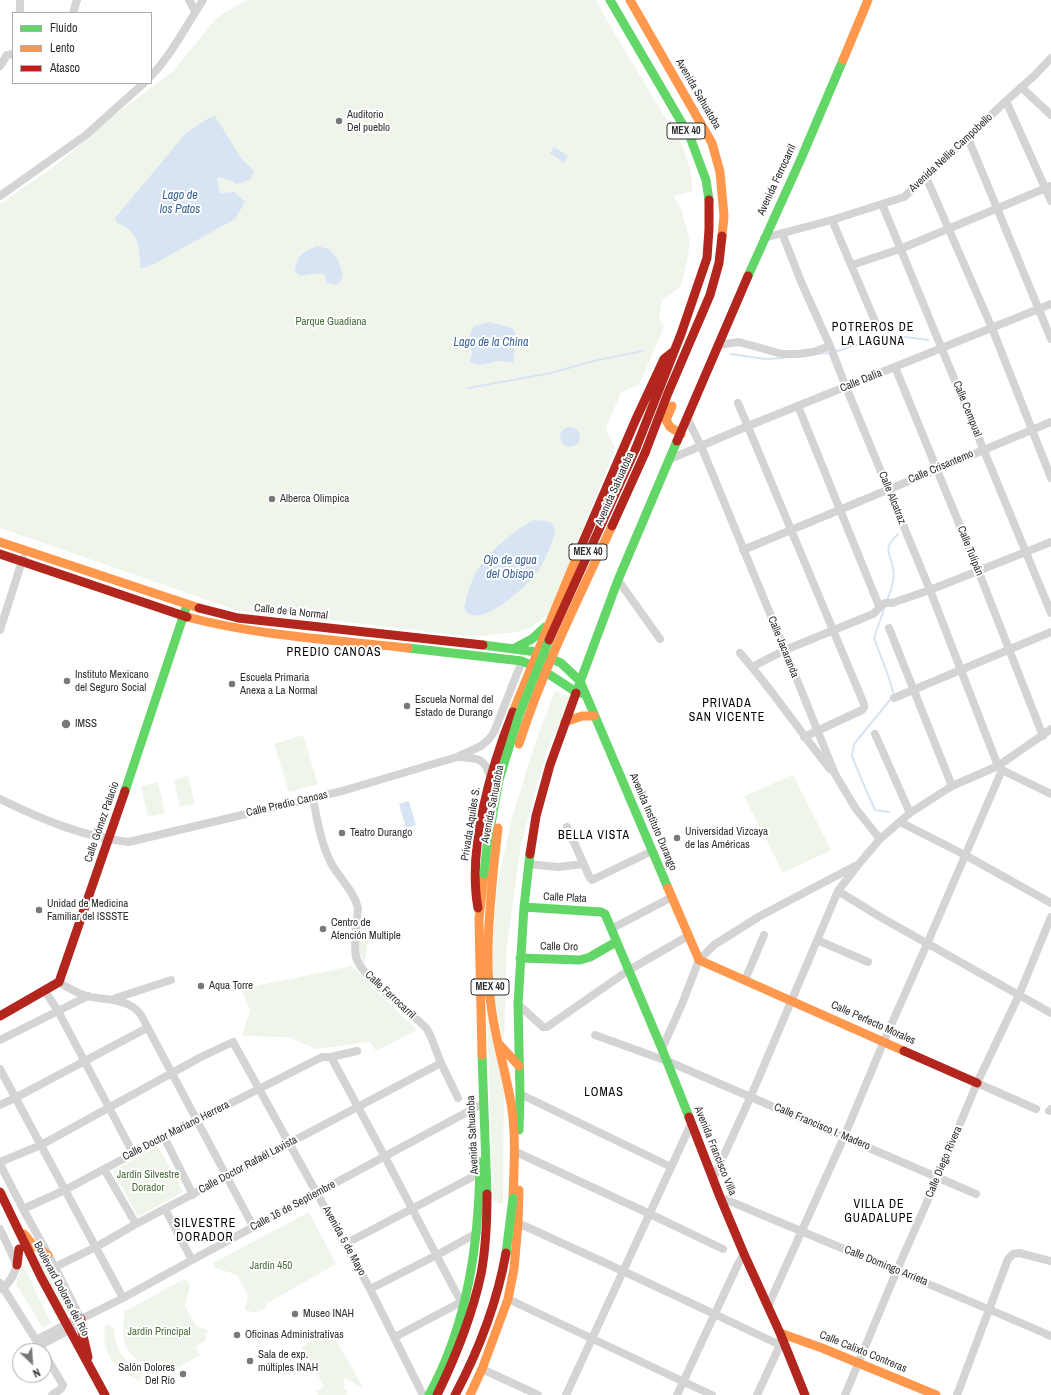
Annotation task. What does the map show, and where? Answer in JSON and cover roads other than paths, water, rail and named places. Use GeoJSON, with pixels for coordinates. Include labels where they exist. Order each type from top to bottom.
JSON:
{"type":"FeatureCollection","features":[{"type":"Feature","properties":{"kind":"main road","name":"Avenida Sahuatoba"},"geometry":{"type":"LineString","coordinates":[[610,0],[690,137],[706,180],[709,201],[709,229],[706,258],[701,278],[674,351],[641,451]]}},
{"type":"Feature","properties":{"kind":"main road","name":"Avenida Sahuatoba"},"geometry":{"type":"LineString","coordinates":[[513,1111],[491,1005],[488,964],[489,831],[499,780],[518,715],[544,651],[641,451],[710,295],[719,263],[724,216],[720,172],[712,143],[630,0]]}},
{"type":"Feature","properties":{"kind":"main road","name":"Avenida Ferrocarril"},"geometry":{"type":"LineString","coordinates":[[687,418],[868,0]]}},
{"type":"Feature","properties":{"kind":"main road"},"geometry":{"type":"LineString","coordinates":[[681,434],[670,427],[666,420],[720,290],[730,249],[731,224],[727,182],[722,157],[712,143]]}},
{"type":"Feature","properties":{"kind":"main road"},"geometry":{"type":"LineString","coordinates":[[490,780],[504,735],[585,536],[664,359],[674,351]]}},
{"type":"Feature","properties":{"kind":"main road"},"geometry":{"type":"LineString","coordinates":[[580,681],[618,580],[687,418]]}},
{"type":"Feature","properties":{"kind":"main road","name":"Calle de la Normal"},"geometry":{"type":"LineString","coordinates":[[0,542],[187,605],[224,615],[251,620],[515,648],[537,652],[561,664],[580,681]]}},
{"type":"Feature","properties":{"kind":"main road","name":"Calle de la Normal"},"geometry":{"type":"LineString","coordinates":[[0,554],[183,616],[233,628],[522,661],[532,664],[580,693]]}},
{"type":"Feature","properties":{"kind":"main road","name":"Calle Gómez Palacio"},"geometry":{"type":"LineString","coordinates":[[59,982],[109,840],[187,605]]}},
{"type":"Feature","properties":{"kind":"main road"},"geometry":{"type":"LineString","coordinates":[[512,660],[515,648],[532,639],[551,620]]}},
{"type":"Feature","properties":{"kind":"main road","name":"Avenida Instituto Durango"},"geometry":{"type":"LineString","coordinates":[[580,681],[580,693],[594,716],[699,960]]}},
{"type":"Feature","properties":{"kind":"main road"},"geometry":{"type":"LineString","coordinates":[[470,1395],[482,1369],[508,1299],[514,1269],[518,1223],[517,1152],[520,1094],[518,1004],[520,958],[528,864],[536,816],[550,765],[565,722],[580,693]]}},
{"type":"Feature","properties":{"kind":"main road"},"geometry":{"type":"LineString","coordinates":[[565,722],[582,716],[594,716]]}},
{"type":"Feature","properties":{"kind":"main road","name":"Privada Aquiles S."},"geometry":{"type":"LineString","coordinates":[[479,919],[475,892],[477,851],[481,822],[490,780]]}},
{"type":"Feature","properties":{"kind":"main road","name":"MEX 40"},"geometry":{"type":"LineString","coordinates":[[479,919],[488,874]]}},
{"type":"Feature","properties":{"kind":"main road","name":"Calle Plata"},"geometry":{"type":"LineString","coordinates":[[524,907],[601,912],[605,914]]}},
{"type":"Feature","properties":{"kind":"main road","name":"Avenida Francisco Villa"},"geometry":{"type":"LineString","coordinates":[[605,914],[667,1061],[720,1197],[780,1333],[805,1395]]}},
{"type":"Feature","properties":{"kind":"main road","name":"Avenida Sahuatoba"},"geometry":{"type":"LineString","coordinates":[[428,1395],[438,1380],[459,1323],[477,1233],[481,1104],[479,919]]}},
{"type":"Feature","properties":{"kind":"main road","name":"Calle Oro"},"geometry":{"type":"LineString","coordinates":[[520,958],[580,960],[590,957],[616,942]]}},
{"type":"Feature","properties":{"kind":"main road","name":"Calle Perfecto Morales"},"geometry":{"type":"LineString","coordinates":[[699,960],[978,1083]]}},
{"type":"Feature","properties":{"kind":"main road"},"geometry":{"type":"LineString","coordinates":[[0,1016],[59,982]]}},
{"type":"Feature","properties":{"kind":"main road"},"geometry":{"type":"LineString","coordinates":[[498,1042],[503,1050],[512,1057],[519,1066]]}},
{"type":"Feature","properties":{"kind":"main road"},"geometry":{"type":"LineString","coordinates":[[513,1111],[520,1094]]}},
{"type":"Feature","properties":{"kind":"main road","name":"Avenida Sahuatoba"},"geometry":{"type":"LineString","coordinates":[[437,1395],[447,1376],[462,1337],[481,1273],[487,1221],[488,1194],[481,1104]]}},
{"type":"Feature","properties":{"kind":"main road","name":"MEX 40"},"geometry":{"type":"LineString","coordinates":[[455,1395],[472,1364],[490,1317],[504,1264],[513,1198],[517,1152],[513,1111]]}},
{"type":"Feature","properties":{"kind":"main road","name":"Boulevard Dolores del Río"},"geometry":{"type":"LineString","coordinates":[[0,1192],[61,1330],[89,1366],[105,1395]]}},
{"type":"Feature","properties":{"kind":"main road","name":"Boulevard Dolores del Río"},"geometry":{"type":"LineString","coordinates":[[0,1208],[19,1249],[96,1395]]}},
{"type":"Feature","properties":{"kind":"main road"},"geometry":{"type":"LineString","coordinates":[[15,1225],[33,1245],[48,1255]]}},
{"type":"Feature","properties":{"kind":"main road"},"geometry":{"type":"LineString","coordinates":[[17,1265],[19,1249]]}},
{"type":"Feature","properties":{"kind":"main road"},"geometry":{"type":"LineString","coordinates":[[81,1319],[81,1327],[89,1366]]}},
{"type":"Feature","properties":{"kind":"main road","name":"Calle Calixto Contreras"},"geometry":{"type":"LineString","coordinates":[[780,1333],[822,1348],[936,1395]]}},
{"type":"Feature","properties":{"kind":"main road"},"geometry":{"type":"LineString","coordinates":[[446,1360],[450,1366],[458,1372],[470,1373],[482,1369]]}},
{"type":"Feature","properties":{"kind":"street"},"geometry":{"type":"LineString","coordinates":[[20,0],[20,12]]}},
{"type":"Feature","properties":{"kind":"street"},"geometry":{"type":"LineString","coordinates":[[73,12],[76,0]]}},
{"type":"Feature","properties":{"kind":"street"},"geometry":{"type":"LineString","coordinates":[[189,0],[195,11]]}},
{"type":"Feature","properties":{"kind":"street"},"geometry":{"type":"LineString","coordinates":[[152,75],[171,51],[203,0]]}},
{"type":"Feature","properties":{"kind":"street"},"geometry":{"type":"LineString","coordinates":[[0,66],[10,54]]}},
{"type":"Feature","properties":{"kind":"street","name":"Avenida Nellie Campobello"},"geometry":{"type":"LineString","coordinates":[[764,238],[832,220],[904,197],[1051,58]]}},
{"type":"Feature","properties":{"kind":"street"},"geometry":{"type":"LineString","coordinates":[[1035,74],[1051,69]]}},
{"type":"Feature","properties":{"kind":"street"},"geometry":{"type":"LineString","coordinates":[[0,196],[86,135],[143,84]]}},
{"type":"Feature","properties":{"kind":"street"},"geometry":{"type":"LineString","coordinates":[[1021,87],[1051,115]]}},
{"type":"Feature","properties":{"kind":"street"},"geometry":{"type":"LineString","coordinates":[[1006,101],[1048,187],[1051,201]]}},
{"type":"Feature","properties":{"kind":"street"},"geometry":{"type":"LineString","coordinates":[[968,138],[1051,339]]}},
{"type":"Feature","properties":{"kind":"street"},"geometry":{"type":"LineString","coordinates":[[926,177],[992,328],[1051,478]]}},
{"type":"Feature","properties":{"kind":"street"},"geometry":{"type":"LineString","coordinates":[[852,265],[900,248],[1048,187]]}},
{"type":"Feature","properties":{"kind":"street","name":"Calle Cempual"},"geometry":{"type":"LineString","coordinates":[[882,204],[1051,613]]}},
{"type":"Feature","properties":{"kind":"street"},"geometry":{"type":"LineString","coordinates":[[832,220],[877,326]]}},
{"type":"Feature","properties":{"kind":"street","name":"Calle Alcatraz"},"geometry":{"type":"LineString","coordinates":[[782,233],[930,590],[1000,768]]}},
{"type":"Feature","properties":{"kind":"street","name":"Calle Dalia"},"geometry":{"type":"LineString","coordinates":[[670,459],[1051,304]]}},
{"type":"Feature","properties":{"kind":"street"},"geometry":{"type":"LineString","coordinates":[[718,345],[739,342],[782,354],[813,352],[830,346]]}},
{"type":"Feature","properties":{"kind":"street","name":"Calle Tulipán"},"geometry":{"type":"LineString","coordinates":[[895,367],[978,570],[1043,736]]}},
{"type":"Feature","properties":{"kind":"street"},"geometry":{"type":"LineString","coordinates":[[738,403],[864,704],[862,710],[804,737]]}},
{"type":"Feature","properties":{"kind":"street"},"geometry":{"type":"LineString","coordinates":[[798,406],[879,606]]}},
{"type":"Feature","properties":{"kind":"street","name":"Calle Jacaranda"},"geometry":{"type":"LineString","coordinates":[[687,418],[701,446],[835,774],[856,809],[880,839]]}},
{"type":"Feature","properties":{"kind":"street","name":"Calle Crisantemo"},"geometry":{"type":"LineString","coordinates":[[743,550],[1051,422]]}},
{"type":"Feature","properties":{"kind":"street"},"geometry":{"type":"LineString","coordinates":[[752,667],[785,650],[873,614],[879,606],[886,602],[892,603],[930,590],[1051,542]]}},
{"type":"Feature","properties":{"kind":"street"},"geometry":{"type":"LineString","coordinates":[[0,630],[25,551]]}},
{"type":"Feature","properties":{"kind":"street"},"geometry":{"type":"LineString","coordinates":[[618,580],[660,639]]}},
{"type":"Feature","properties":{"kind":"street"},"geometry":{"type":"LineString","coordinates":[[889,628],[952,786]]}},
{"type":"Feature","properties":{"kind":"street"},"geometry":{"type":"LineString","coordinates":[[894,698],[1051,632]]}},
{"type":"Feature","properties":{"kind":"street"},"geometry":{"type":"LineString","coordinates":[[740,653],[804,737],[835,774]]}},
{"type":"Feature","properties":{"kind":"street","name":"Calle Predio Canoas"},"geometry":{"type":"LineString","coordinates":[[0,799],[35,816],[64,827],[109,840],[129,842],[369,784],[457,757],[481,746],[489,740],[494,732],[522,661]]}},
{"type":"Feature","properties":{"kind":"street"},"geometry":{"type":"LineString","coordinates":[[713,1178],[751,1096],[838,891],[880,839],[910,813],[952,786],[1000,768],[1051,729]]}},
{"type":"Feature","properties":{"kind":"street"},"geometry":{"type":"LineString","coordinates":[[875,734],[910,813]]}},
{"type":"Feature","properties":{"kind":"street","name":"Privada Aquiles S."},"geometry":{"type":"LineString","coordinates":[[457,757],[473,758],[483,762],[489,771],[490,780]]}},
{"type":"Feature","properties":{"kind":"street"},"geometry":{"type":"LineString","coordinates":[[1000,768],[1051,794]]}},
{"type":"Feature","properties":{"kind":"street"},"geometry":{"type":"LineString","coordinates":[[768,1306],[844,1137],[965,855],[1000,768]]}},
{"type":"Feature","properties":{"kind":"street","name":"Calle Ferrocarril"},"geometry":{"type":"LineString","coordinates":[[313,798],[325,851],[338,875],[356,901],[358,908],[355,952],[358,962],[369,976],[426,1029],[458,1098]]}},
{"type":"Feature","properties":{"kind":"street"},"geometry":{"type":"LineString","coordinates":[[900,822],[965,855],[1051,903]]}},
{"type":"Feature","properties":{"kind":"street"},"geometry":{"type":"LineString","coordinates":[[567,827],[583,864],[592,880],[652,851]]}},
{"type":"Feature","properties":{"kind":"street"},"geometry":{"type":"LineString","coordinates":[[528,864],[558,867],[583,864]]}},
{"type":"Feature","properties":{"kind":"street"},"geometry":{"type":"LineString","coordinates":[[662,1049],[699,960],[714,945],[760,916],[858,865]]}},
{"type":"Feature","properties":{"kind":"street"},"geometry":{"type":"LineString","coordinates":[[838,891],[927,944],[1051,1013]]}},
{"type":"Feature","properties":{"kind":"street"},"geometry":{"type":"LineString","coordinates":[[611,929],[672,897]]}},
{"type":"Feature","properties":{"kind":"street","name":"Calle Diego Rivera"},"geometry":{"type":"LineString","coordinates":[[845,1395],[897,1270],[978,1083],[1019,995],[1051,917]]}},
{"type":"Feature","properties":{"kind":"street"},"geometry":{"type":"LineString","coordinates":[[518,1004],[543,1027],[547,1027],[629,970],[688,936]]}},
{"type":"Feature","properties":{"kind":"street"},"geometry":{"type":"LineString","coordinates":[[745,980],[764,936]]}},
{"type":"Feature","properties":{"kind":"street"},"geometry":{"type":"LineString","coordinates":[[817,940],[868,962]]}},
{"type":"Feature","properties":{"kind":"street"},"geometry":{"type":"LineString","coordinates":[[113,999],[171,980]]}},
{"type":"Feature","properties":{"kind":"street"},"geometry":{"type":"LineString","coordinates":[[59,982],[72,991],[88,996],[113,999],[130,1004],[136,1009],[172,1073],[254,1228]]}},
{"type":"Feature","properties":{"kind":"street"},"geometry":{"type":"LineString","coordinates":[[45,991],[58,1012],[133,1153]]}},
{"type":"Feature","properties":{"kind":"street"},"geometry":{"type":"LineString","coordinates":[[0,1040],[88,996]]}},
{"type":"Feature","properties":{"kind":"street"},"geometry":{"type":"LineString","coordinates":[[0,1104],[15,1098],[147,1028]]}},
{"type":"Feature","properties":{"kind":"street","name":"Calle Francisco I. Madero"},"geometry":{"type":"LineString","coordinates":[[595,1035],[667,1061],[751,1096],[976,1194]]}},
{"type":"Feature","properties":{"kind":"street","name":"Avenida 5 de Mayo"},"geometry":{"type":"LineString","coordinates":[[172,1073],[233,1042],[346,1244],[395,1337],[423,1395]]}},
{"type":"Feature","properties":{"kind":"street","name":"Calle Doctor Mariano Herrera"},"geometry":{"type":"LineString","coordinates":[[23,1210],[65,1190],[104,1168],[322,1057],[331,1057],[356,1051]]}},
{"type":"Feature","properties":{"kind":"street"},"geometry":{"type":"LineString","coordinates":[[331,1057],[463,1301],[395,1337]]}},
{"type":"Feature","properties":{"kind":"street","name":"Calle Doctor Rafaél Lavista"},"geometry":{"type":"LineString","coordinates":[[55,1267],[96,1247],[136,1224],[441,1063]]}},
{"type":"Feature","properties":{"kind":"street"},"geometry":{"type":"LineString","coordinates":[[0,1069],[124,1298]]}},
{"type":"Feature","properties":{"kind":"street"},"geometry":{"type":"LineString","coordinates":[[81,1319],[55,1267],[23,1210],[0,1163],[41,1145],[172,1073]]}},
{"type":"Feature","properties":{"kind":"street","name":"Calle Perfecto Morales"},"geometry":{"type":"LineString","coordinates":[[978,1083],[1036,1109]]}},
{"type":"Feature","properties":{"kind":"street"},"geometry":{"type":"LineString","coordinates":[[520,1094],[671,1167]]}},
{"type":"Feature","properties":{"kind":"street","name":"Calle 16 de Septiembre"},"geometry":{"type":"LineString","coordinates":[[45,1343],[61,1330],[78,1325],[81,1319],[124,1298],[481,1104]]}},
{"type":"Feature","properties":{"kind":"street"},"geometry":{"type":"LineString","coordinates":[[566,1395],[691,1124]]}},
{"type":"Feature","properties":{"kind":"street"},"geometry":{"type":"LineString","coordinates":[[164,1137],[193,1195]]}},
{"type":"Feature","properties":{"kind":"street"},"geometry":{"type":"LineString","coordinates":[[517,1152],[723,1249]]}},
{"type":"Feature","properties":{"kind":"street"},"geometry":{"type":"LineString","coordinates":[[104,1168],[136,1224]]}},
{"type":"Feature","properties":{"kind":"street"},"geometry":{"type":"LineString","coordinates":[[346,1244],[480,1173]]}},
{"type":"Feature","properties":{"kind":"street","name":"Calle Domingo Arrieta"},"geometry":{"type":"LineString","coordinates":[[720,1197],[990,1309],[1051,1336]]}},
{"type":"Feature","properties":{"kind":"street"},"geometry":{"type":"LineString","coordinates":[[165,1209],[192,1260]]}},
{"type":"Feature","properties":{"kind":"street"},"geometry":{"type":"LineString","coordinates":[[518,1223],[780,1345]]}},
{"type":"Feature","properties":{"kind":"street"},"geometry":{"type":"LineString","coordinates":[[0,1229],[17,1265],[12,1279],[1,1287],[37,1343]]}},
{"type":"Feature","properties":{"kind":"street"},"geometry":{"type":"LineString","coordinates":[[370,1289],[477,1233]]}},
{"type":"Feature","properties":{"kind":"street"},"geometry":{"type":"LineString","coordinates":[[958,1395],[1008,1259],[1013,1254],[1019,1253],[1051,1261]]}},
{"type":"Feature","properties":{"kind":"street"},"geometry":{"type":"LineString","coordinates":[[677,1395],[744,1254]]}},
{"type":"Feature","properties":{"kind":"street"},"geometry":{"type":"LineString","coordinates":[[508,1299],[712,1395]]}},
{"type":"Feature","properties":{"kind":"street"},"geometry":{"type":"LineString","coordinates":[[757,1395],[780,1345],[780,1333]]}},
{"type":"Feature","properties":{"kind":"street"},"geometry":{"type":"LineString","coordinates":[[52,1367],[62,1383],[62,1387],[56,1394]]}},
{"type":"Feature","properties":{"kind":"street"},"geometry":{"type":"LineString","coordinates":[[482,1369],[538,1395]]}},
{"type":"Feature","properties":{"kind":"water","name":"Lago de los Patos"},"geometry":{"type":"Polygon","coordinates":[[[215,116],[241,158],[254,171],[251,179],[237,184],[227,179],[217,177],[220,193],[234,192],[245,202],[235,219],[154,264],[140,269],[140,254],[137,241],[130,230],[117,223],[115,218],[187,132],[209,118],[215,116]]]}},
{"type":"Feature","properties":{"kind":"water"},"geometry":{"type":"Polygon","coordinates":[[[554,147],[568,156],[564,163],[550,153],[554,147]]]}},
{"type":"Feature","properties":{"kind":"water"},"geometry":{"type":"Polygon","coordinates":[[[317,246],[329,249],[338,260],[343,275],[340,282],[336,285],[326,283],[325,275],[322,274],[316,273],[301,276],[295,272],[297,262],[301,255],[317,246]]]}},
{"type":"Feature","properties":{"kind":"water","name":"Lago de la China"},"geometry":{"type":"Polygon","coordinates":[[[490,322],[512,328],[516,335],[513,363],[499,361],[477,365],[470,361],[472,355],[470,334],[474,326],[490,322]]]}},
{"type":"Feature","properties":{"kind":"water"},"geometry":{"type":"Polygon","coordinates":[[[570,427],[577,430],[580,437],[577,444],[570,447],[563,444],[560,437],[563,430],[570,427]]]}},
{"type":"Feature","properties":{"kind":"water","name":"Ojo de agua del Obispo"},"geometry":{"type":"Polygon","coordinates":[[[534,520],[552,523],[555,529],[555,534],[541,567],[524,586],[502,604],[491,611],[480,615],[471,614],[464,608],[468,591],[483,563],[507,538],[534,520]]]}},
{"type":"Feature","properties":{"kind":"water"},"geometry":{"type":"Polygon","coordinates":[[[409,801],[416,825],[406,828],[399,804],[409,801]]]}},
{"type":"Feature","properties":{"kind":"waterway"},"geometry":{"type":"LineString","coordinates":[[834,352],[863,343],[898,336],[928,340]]}},
{"type":"Feature","properties":{"kind":"waterway"},"geometry":{"type":"LineString","coordinates":[[468,388],[551,373],[593,361],[643,351]]}},
{"type":"Feature","properties":{"kind":"waterway"},"geometry":{"type":"LineString","coordinates":[[816,354],[830,353]]}},
{"type":"Feature","properties":{"kind":"waterway"},"geometry":{"type":"LineString","coordinates":[[731,354],[765,359],[784,358]]}},
{"type":"Feature","properties":{"kind":"waterway"},"geometry":{"type":"LineString","coordinates":[[887,600],[893,581],[893,569],[888,550],[893,539],[898,534]]}},
{"type":"Feature","properties":{"kind":"waterway"},"geometry":{"type":"LineString","coordinates":[[885,606],[874,638],[894,695],[854,744],[852,756],[875,810],[889,812]]}},
{"type":"Feature","properties":{"kind":"place","name":"Auditorio Del pueblo"},"geometry":{"type":"Point","coordinates":[339,121]}},
{"type":"Feature","properties":{"kind":"place","name":"Alberca Olimpica"},"geometry":{"type":"Point","coordinates":[272,499]}},
{"type":"Feature","properties":{"kind":"place","name":"Instituto Mexicano del Seguro Social"},"geometry":{"type":"Point","coordinates":[67,681]}},
{"type":"Feature","properties":{"kind":"place","name":"Escuela Primaria Anexa a La Normal"},"geometry":{"type":"Point","coordinates":[232,684]}},
{"type":"Feature","properties":{"kind":"place","name":"Escuela Normal del Estado de Durango"},"geometry":{"type":"Point","coordinates":[407,706]}},
{"type":"Feature","properties":{"kind":"place","name":"IMSS"},"geometry":{"type":"Point","coordinates":[66,724]}},
{"type":"Feature","properties":{"kind":"place","name":"Teatro Durango"},"geometry":{"type":"Point","coordinates":[342,833]}},
{"type":"Feature","properties":{"kind":"place","name":"Universidad Vizcaya de las Américas"},"geometry":{"type":"Point","coordinates":[677,838]}},
{"type":"Feature","properties":{"kind":"place","name":"Unidad de Medicina Familiar del ISSSTE"},"geometry":{"type":"Point","coordinates":[39,910]}},
{"type":"Feature","properties":{"kind":"place","name":"Centro de Atención Multiple"},"geometry":{"type":"Point","coordinates":[323,929]}},
{"type":"Feature","properties":{"kind":"place","name":"Aqua Torre"},"geometry":{"type":"Point","coordinates":[201,986]}},
{"type":"Feature","properties":{"kind":"place","name":"Museo INAH"},"geometry":{"type":"Point","coordinates":[295,1314]}},
{"type":"Feature","properties":{"kind":"place","name":"Oficinas Administrativas"},"geometry":{"type":"Point","coordinates":[237,1335]}},
{"type":"Feature","properties":{"kind":"place","name":"Sala de exp. múltiples INAH"},"geometry":{"type":"Point","coordinates":[250,1361]}},
{"type":"Feature","properties":{"kind":"place","name":"Salón Dolores Del Río"},"geometry":{"type":"Point","coordinates":[183,1374]}},
{"type":"Feature","properties":{"kind":"district","name":"POTREROS DE LA LAGUNA"},"geometry":{"type":"Point","coordinates":[873,335]}},
{"type":"Feature","properties":{"kind":"district","name":"PREDIO CANOAS"},"geometry":{"type":"Point","coordinates":[334,653]}},
{"type":"Feature","properties":{"kind":"district","name":"PRIVADA SAN VICENTE"},"geometry":{"type":"Point","coordinates":[727,711]}},
{"type":"Feature","properties":{"kind":"district","name":"BELLA VISTA"},"geometry":{"type":"Point","coordinates":[594,836]}},
{"type":"Feature","properties":{"kind":"district","name":"LOMAS"},"geometry":{"type":"Point","coordinates":[604,1093]}},
{"type":"Feature","properties":{"kind":"district","name":"VILLA DE GUADALUPE"},"geometry":{"type":"Point","coordinates":[879,1212]}},
{"type":"Feature","properties":{"kind":"district","name":"SILVESTRE DORADOR"},"geometry":{"type":"Point","coordinates":[205,1231]}},
{"type":"Feature","properties":{"kind":"park label","name":"Parque Guadiana"},"geometry":{"type":"Point","coordinates":[331,322]}},
{"type":"Feature","properties":{"kind":"park label","name":"Jardín Silvestre Dorador"},"geometry":{"type":"Point","coordinates":[148,1181]}},
{"type":"Feature","properties":{"kind":"park label","name":"Jardín 450"},"geometry":{"type":"Point","coordinates":[271,1266]}},
{"type":"Feature","properties":{"kind":"park label","name":"Jardín Principal"},"geometry":{"type":"Point","coordinates":[159,1332]}}]}
